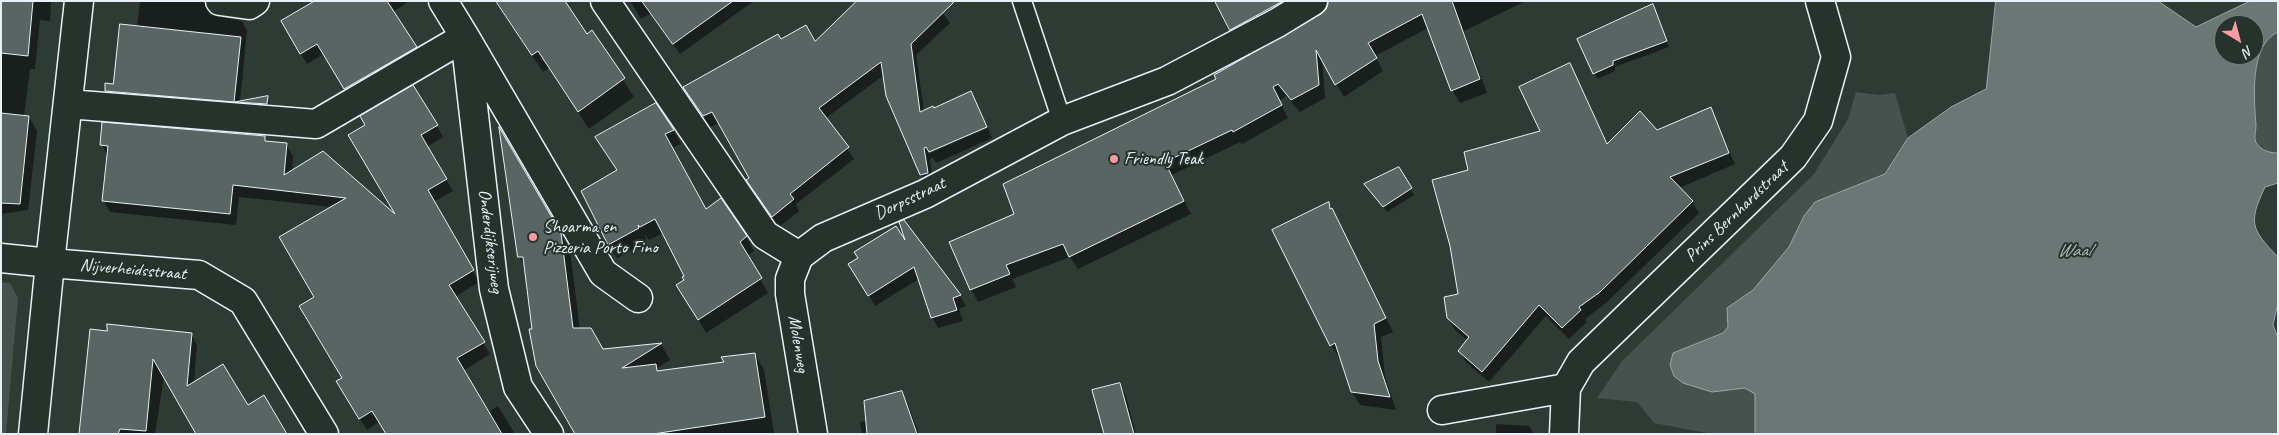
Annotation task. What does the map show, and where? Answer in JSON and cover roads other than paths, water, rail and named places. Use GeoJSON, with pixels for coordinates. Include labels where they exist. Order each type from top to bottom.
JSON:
{"type":"FeatureCollection","features":[{"type":"Feature","properties":{"kind":"street"},"geometry":{"type":"LineString","coordinates":[[33,434],[50,263],[80,1]]}},
{"type":"Feature","properties":{"kind":"street"},"geometry":{"type":"LineString","coordinates":[[220,1],[252,3]]}},
{"type":"Feature","properties":{"kind":"street","name":"Onderdijkserijweg"},"geometry":{"type":"LineString","coordinates":[[443,1],[603,273],[638,298]]}},
{"type":"Feature","properties":{"kind":"street"},"geometry":{"type":"LineString","coordinates":[[605,1],[765,235],[799,256]]}},
{"type":"Feature","properties":{"kind":"street","name":"Dorpsstraat"},"geometry":{"type":"LineString","coordinates":[[799,256],[823,238],[925,194],[1062,121],[1167,81],[1277,24],[1313,1]]}},
{"type":"Feature","properties":{"kind":"street","name":"Prins Bernhardstraat"},"geometry":{"type":"LineString","coordinates":[[1564,434],[1566,388],[1581,362],[1793,157],[1818,121],[1836,57],[1820,1]]}},
{"type":"Feature","properties":{"kind":"street"},"geometry":{"type":"LineString","coordinates":[[68,104],[316,124],[465,37]]}},
{"type":"Feature","properties":{"kind":"street","name":"Onderdijkserijweg"},"geometry":{"type":"LineString","coordinates":[[465,37],[494,289],[518,387],[549,434]]}},
{"type":"Feature","properties":{"kind":"street","name":"Molenweg"},"geometry":{"type":"LineString","coordinates":[[799,256],[790,279],[790,294],[813,434]]}},
{"type":"Feature","properties":{"kind":"street","name":"Nijverheidsstraat"},"geometry":{"type":"LineString","coordinates":[[1,258],[199,275],[243,301],[324,434]]}},
{"type":"Feature","properties":{"kind":"street"},"geometry":{"type":"LineString","coordinates":[[1442,410],[1566,388]]}},
{"type":"Feature","properties":{"kind":"lane"},"geometry":{"type":"LineString","coordinates":[[1022,1],[1062,121]]}},
{"type":"Feature","properties":{"kind":"water","name":"Waal"},"geometry":{"type":"Polygon","coordinates":[[[1996,1],[2158,1],[2196,27],[2214,18],[2214,65],[2257,65],[2254,88],[2255,138],[2259,146],[2264,150],[2278,153],[2278,183],[2265,187],[2256,209],[2255,225],[2262,239],[2278,257],[2278,303],[2273,325],[2278,338],[2278,434],[1755,434],[1755,394],[1745,388],[1712,392],[1683,383],[1674,376],[1670,365],[1673,353],[1723,333],[1728,327],[1727,308],[1753,290],[1789,247],[1804,216],[1815,202],[1885,174],[1908,138],[1951,107],[1986,89],[1996,1]]]}},
{"type":"Feature","properties":{"kind":"water","name":"Waal"},"geometry":{"type":"Polygon","coordinates":[[[2250,1],[2278,1],[2278,32],[2264,45],[2264,15],[2221,15],[2250,1]]]}},
{"type":"Feature","properties":{"kind":"place","name":"Friendly Teak"},"geometry":{"type":"Point","coordinates":[1114,159]}},
{"type":"Feature","properties":{"kind":"place","name":"Shoarma en Pizzeria Porto Fino"},"geometry":{"type":"Point","coordinates":[533,237]}}]}
